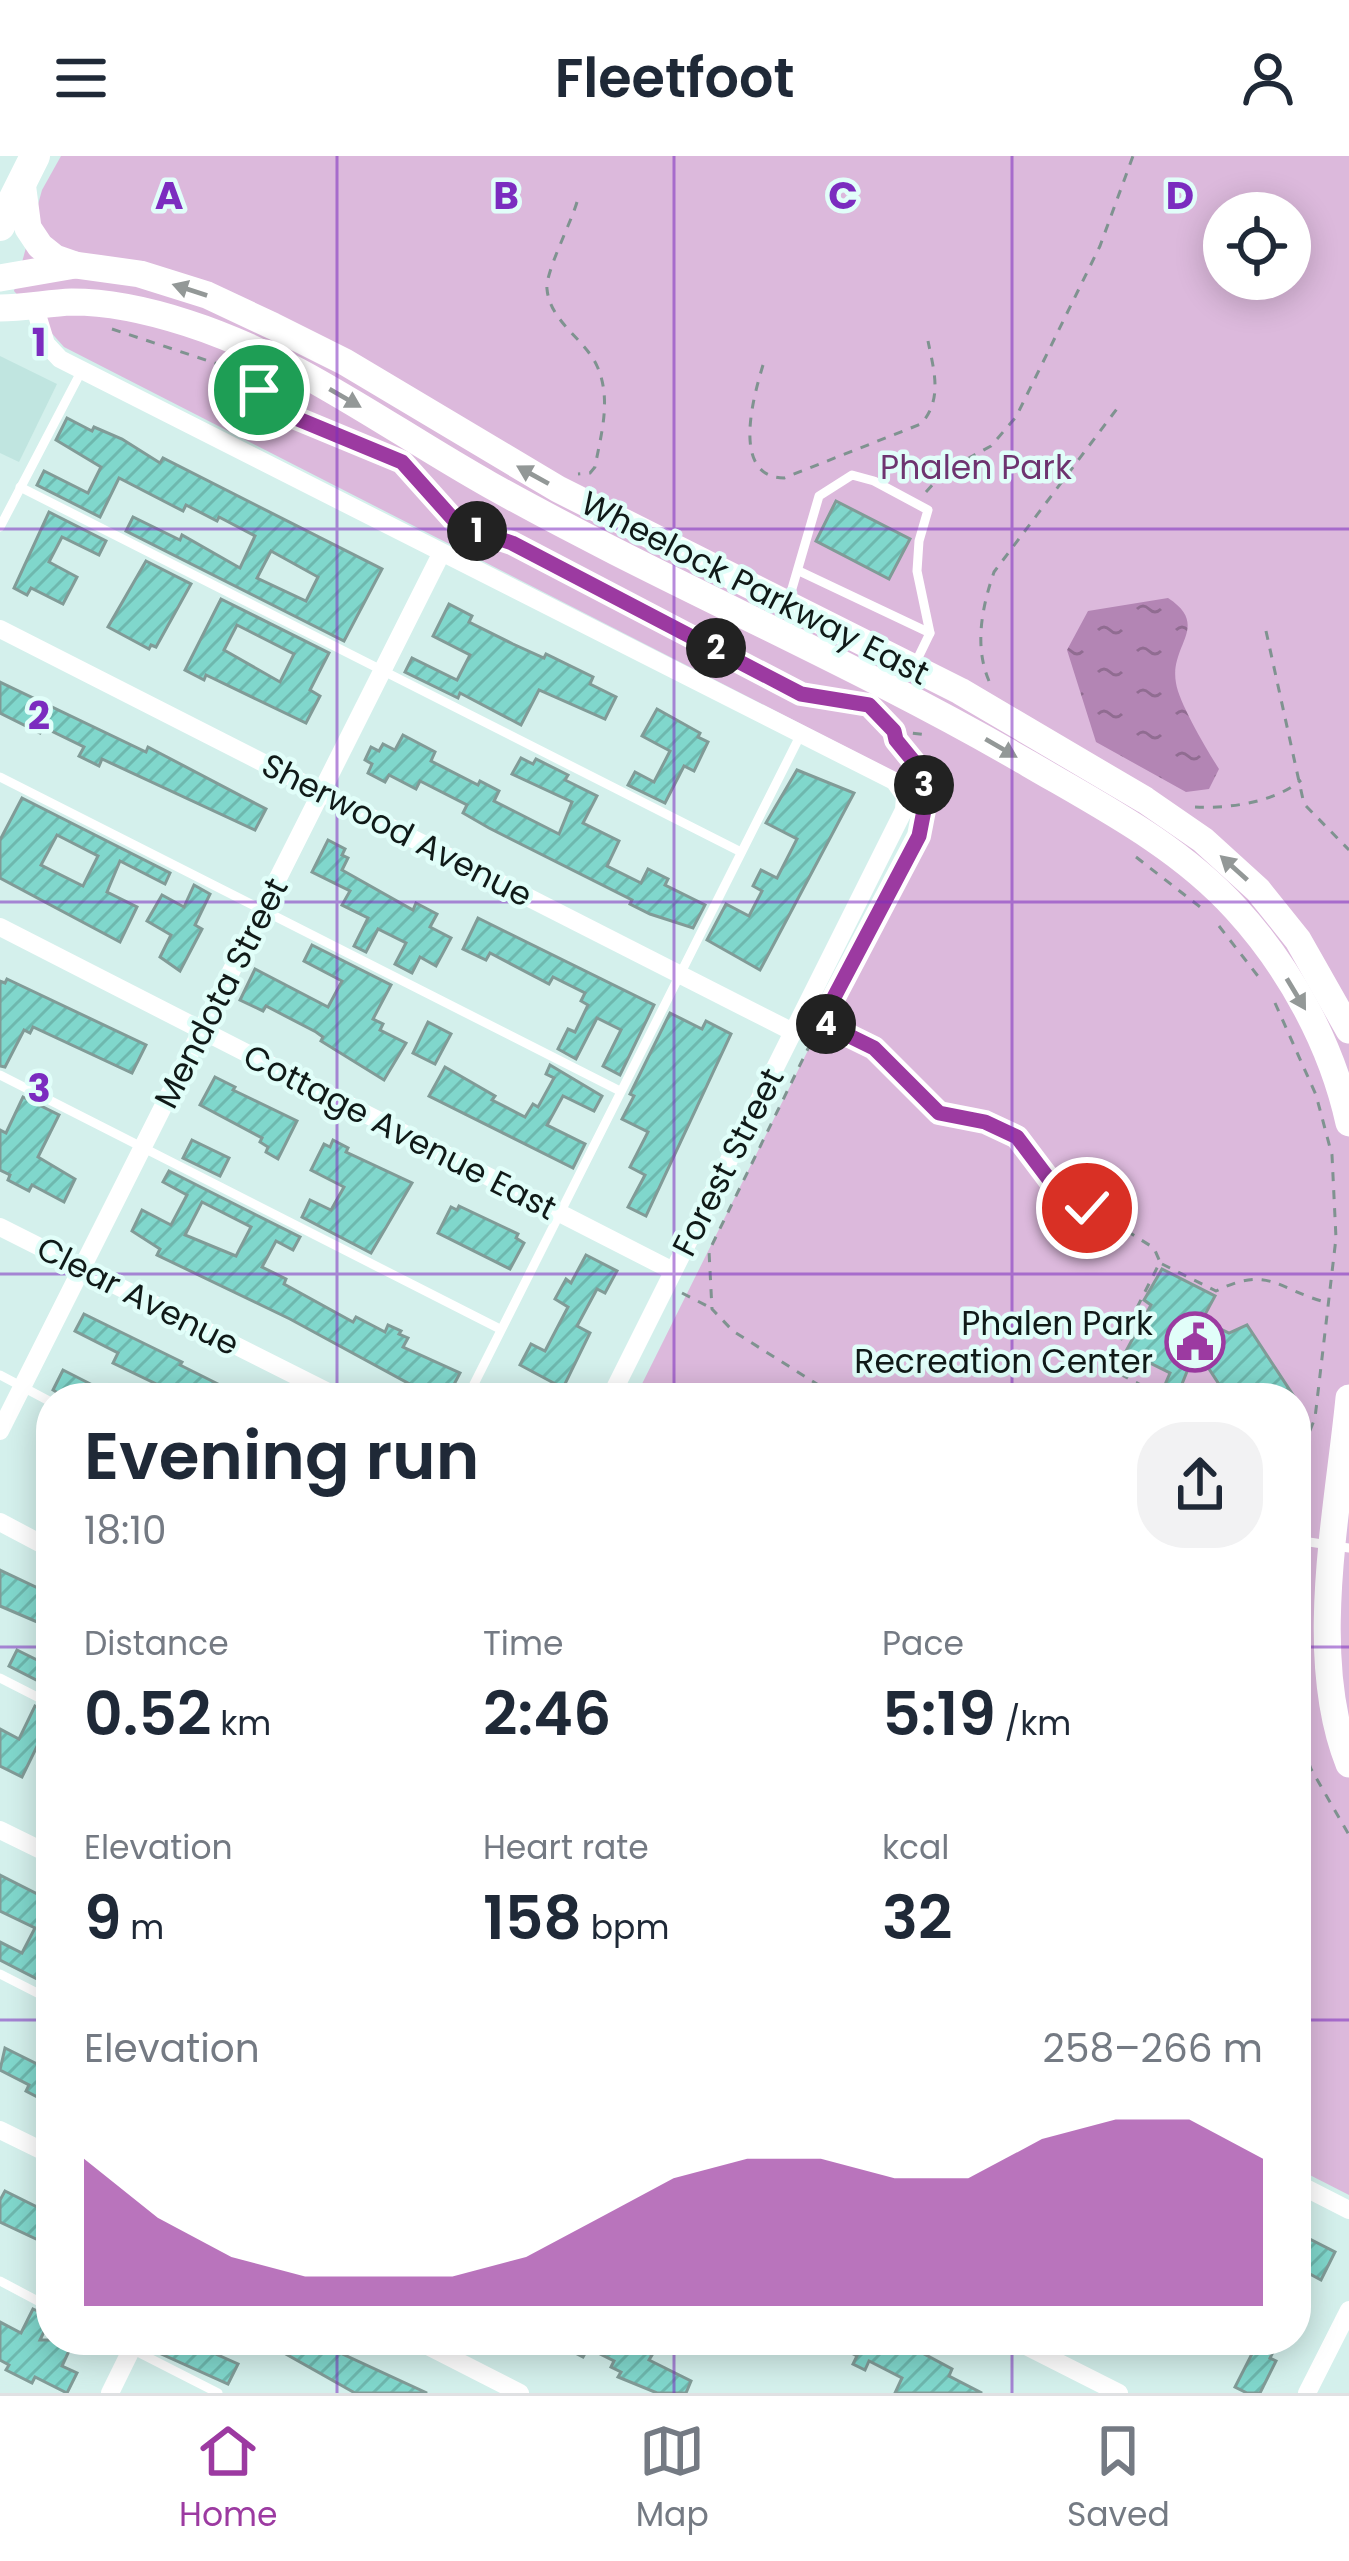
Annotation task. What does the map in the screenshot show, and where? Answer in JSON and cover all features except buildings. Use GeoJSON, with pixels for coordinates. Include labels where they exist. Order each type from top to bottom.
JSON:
{"type":"FeatureCollection","features":[{"type":"Feature","properties":{"kind":"main road"},"geometry":{"type":"LineString","coordinates":[[0,226],[26,167]]}},
{"type":"Feature","properties":{"kind":"street"},"geometry":{"type":"LineString","coordinates":[[26,167],[28,228],[40,246],[75,265]]}},
{"type":"Feature","properties":{"kind":"street"},"geometry":{"type":"LineString","coordinates":[[0,278],[75,265]]}},
{"type":"Feature","properties":{"kind":"street","name":"Wheelock Parkway East"},"geometry":{"type":"LineString","coordinates":[[75,265],[140,274],[207,295],[345,362],[782,618]]}},
{"type":"Feature","properties":{"kind":"street","name":"Wheelock Parkway East"},"geometry":{"type":"LineString","coordinates":[[0,308],[68,302],[122,305],[190,324],[314,380],[490,485],[906,680],[1132,824],[1235,908],[1272,956],[1328,1052],[1349,1123]]}},
{"type":"Feature","properties":{"kind":"street"},"geometry":{"type":"LineString","coordinates":[[34,308],[49,350],[82,370],[801,734]]}},
{"type":"Feature","properties":{"kind":"street","name":"Mendota Street"},"geometry":{"type":"LineString","coordinates":[[0,1431],[440,554]]}},
{"type":"Feature","properties":{"kind":"street","name":"Sherwood Avenue"},"geometry":{"type":"LineString","coordinates":[[0,629],[793,1032]]}},
{"type":"Feature","properties":{"kind":"street","name":"Wheelock Parkway East"},"geometry":{"type":"LineString","coordinates":[[906,680],[960,691],[1145,800],[1203,840],[1258,890],[1298,940],[1349,1030]]}},
{"type":"Feature","properties":{"kind":"street","name":"Forest Street"},"geometry":{"type":"LineString","coordinates":[[618,1383],[904,810],[905,796],[894,781],[801,734]]}},
{"type":"Feature","properties":{"kind":"street","name":"Cottage Avenue East"},"geometry":{"type":"LineString","coordinates":[[0,927],[559,1213],[670,1278]]}},
{"type":"Feature","properties":{"kind":"street","name":"Clear Avenue"},"geometry":{"type":"LineString","coordinates":[[0,1226],[310,1383]]}},
{"type":"Feature","properties":{"kind":"street"},"geometry":{"type":"LineString","coordinates":[[1349,1398],[1342,1547],[1326,1647],[1331,1702],[1349,1764]]}},
{"type":"Feature","properties":{"kind":"street"},"geometry":{"type":"LineString","coordinates":[[0,1522],[36,1541]]}},
{"type":"Feature","properties":{"kind":"street"},"geometry":{"type":"LineString","coordinates":[[0,1830],[36,1848]]}},
{"type":"Feature","properties":{"kind":"street"},"geometry":{"type":"LineString","coordinates":[[0,2130],[36,2148]]}},
{"type":"Feature","properties":{"kind":"street"},"geometry":{"type":"LineString","coordinates":[[1311,2191],[1349,2210]]}},
{"type":"Feature","properties":{"kind":"street"},"geometry":{"type":"LineString","coordinates":[[1307,2393],[1349,2310]]}},
{"type":"Feature","properties":{"kind":"street"},"geometry":{"type":"LineString","coordinates":[[110,2393],[123,2355]]}},
{"type":"Feature","properties":{"kind":"street"},"geometry":{"type":"LineString","coordinates":[[445,2355],[520,2393]]}},
{"type":"Feature","properties":{"kind":"street"},"geometry":{"type":"LineString","coordinates":[[1044,2355],[1120,2393]]}},
{"type":"Feature","properties":{"kind":"lane"},"geometry":{"type":"LineString","coordinates":[[0,527],[82,370]]}},
{"type":"Feature","properties":{"kind":"lane"},"geometry":{"type":"LineString","coordinates":[[782,618],[819,496],[852,476],[874,481],[928,510],[917,572],[930,633],[906,680]]}},
{"type":"Feature","properties":{"kind":"lane"},"geometry":{"type":"LineString","coordinates":[[20,488],[741,852]]}},
{"type":"Feature","properties":{"kind":"lane"},"geometry":{"type":"LineString","coordinates":[[799,572],[930,633]]}},
{"type":"Feature","properties":{"kind":"lane"},"geometry":{"type":"LineString","coordinates":[[474,1383],[801,734]]}},
{"type":"Feature","properties":{"kind":"lane"},"geometry":{"type":"LineString","coordinates":[[0,777],[620,1091]]}},
{"type":"Feature","properties":{"kind":"lane"},"geometry":{"type":"LineString","coordinates":[[0,1075],[500,1329]]}},
{"type":"Feature","properties":{"kind":"lane"},"geometry":{"type":"LineString","coordinates":[[0,1376],[36,1394]]}},
{"type":"Feature","properties":{"kind":"lane"},"geometry":{"type":"LineString","coordinates":[[1311,1542],[1342,1547]]}},
{"type":"Feature","properties":{"kind":"lane"},"geometry":{"type":"LineString","coordinates":[[0,1678],[36,1696]]}},
{"type":"Feature","properties":{"kind":"lane"},"geometry":{"type":"LineString","coordinates":[[0,1975],[36,1993]]}},
{"type":"Feature","properties":{"kind":"lane"},"geometry":{"type":"LineString","coordinates":[[0,2282],[36,2300]]}},
{"type":"Feature","properties":{"kind":"lane"},"geometry":{"type":"LineString","coordinates":[[149,2355],[218,2393]]}},
{"type":"Feature","properties":{"kind":"path"},"geometry":{"type":"LineString","coordinates":[[916,503],[945,471],[991,446],[1016,417],[1100,246],[1133,156]]}},
{"type":"Feature","properties":{"kind":"path"},"geometry":{"type":"LineString","coordinates":[[574,474],[590,473],[595,467],[606,407],[596,362],[570,334],[547,292],[548,276],[577,202]]}},
{"type":"Feature","properties":{"kind":"path"},"geometry":{"type":"LineString","coordinates":[[140,339],[230,368],[286,414],[402,462],[464,527],[512,543],[801,694],[869,705],[894,731],[924,779],[924,819],[709,1251],[712,1309]]}},
{"type":"Feature","properties":{"kind":"path"},"geometry":{"type":"LineString","coordinates":[[764,365],[748,430],[761,470],[784,478],[921,424],[936,397],[928,341]]}},
{"type":"Feature","properties":{"kind":"path"},"geometry":{"type":"LineString","coordinates":[[992,688],[981,635],[983,603],[994,572],[1119,406]]}},
{"type":"Feature","properties":{"kind":"path"},"geometry":{"type":"LineString","coordinates":[[1266,631],[1304,804],[1349,850]]}},
{"type":"Feature","properties":{"kind":"path"},"geometry":{"type":"LineString","coordinates":[[894,731],[929,735]]}},
{"type":"Feature","properties":{"kind":"path"},"geometry":{"type":"LineString","coordinates":[[1186,806],[1238,807],[1292,788],[1301,780]]}},
{"type":"Feature","properties":{"kind":"path"},"geometry":{"type":"LineString","coordinates":[[1126,849],[1212,917],[1270,992],[1316,1095],[1332,1155],[1336,1238],[1311,1428]]}},
{"type":"Feature","properties":{"kind":"path"},"geometry":{"type":"LineString","coordinates":[[821,1022],[874,1048],[939,1113],[985,1122],[1017,1137],[1054,1186],[1143,1238],[1160,1262],[1216,1291],[1248,1277],[1268,1278],[1327,1302]]}},
{"type":"Feature","properties":{"kind":"path"},"geometry":{"type":"LineString","coordinates":[[1138,1383],[1107,1366],[1160,1262]]}},
{"type":"Feature","properties":{"kind":"path"},"geometry":{"type":"LineString","coordinates":[[670,1278],[733,1331],[815,1383]]}},
{"type":"Feature","properties":{"kind":"path"},"geometry":{"type":"LineString","coordinates":[[1311,1769],[1349,1835]]}},
{"type":"Feature","properties":{"kind":"shaded area"},"geometry":{"type":"Polygon","coordinates":[[[0,356],[57,384],[19,462],[0,453],[0,356]]]}},
{"type":"Feature","properties":{"kind":"green space","name":"Phalen Park"},"geometry":{"type":"Polygon","coordinates":[[[61,156],[1349,156],[1349,2195],[1311,2176],[1311,1383],[642,1383],[936,793],[64,347],[14,291],[42,190],[61,156]]]}},
{"type":"Feature","properties":{"kind":"water"},"geometry":{"type":"Polygon","coordinates":[[[1168,598],[1180,608],[1188,627],[1175,670],[1178,692],[1219,769],[1209,789],[1186,792],[1096,742],[1067,650],[1088,611],[1168,598]]]}},
{"type":"Feature","properties":{"kind":"place","name":"Phalen Park Recreation Center"},"geometry":{"type":"Point","coordinates":[1195,1342]}},
{"type":"Feature","properties":{"kind":"route"},"geometry":{"type":"LineString","coordinates":[[259,390],[286,414],[402,462],[464,527],[512,543],[801,694],[861,701],[879,712],[924,779],[924,819],[821,1022],[874,1048],[939,1113],[985,1122],[1017,1137],[1054,1186],[1087,1208]]}}]}
